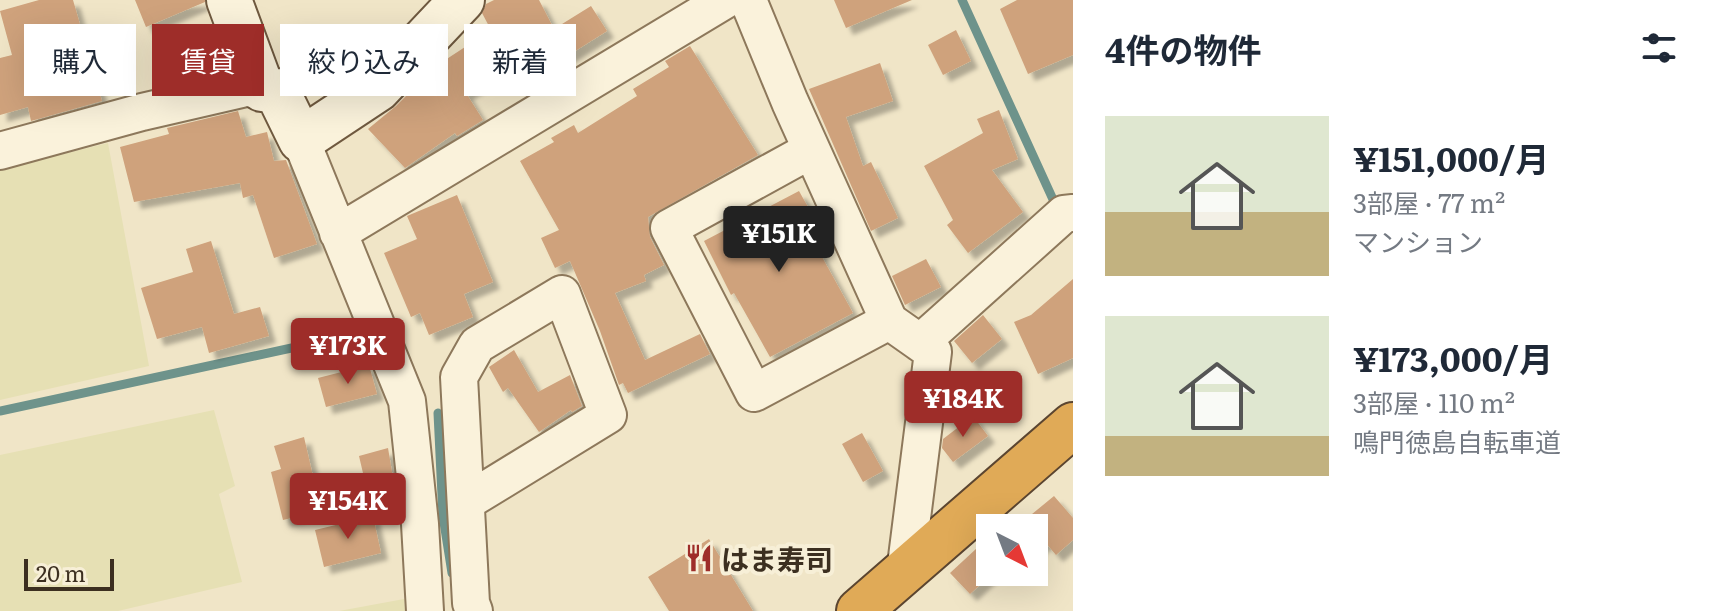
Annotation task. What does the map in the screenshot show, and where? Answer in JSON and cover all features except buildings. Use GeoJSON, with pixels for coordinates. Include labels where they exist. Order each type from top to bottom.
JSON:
{"type":"FeatureCollection","features":[{"type":"Feature","properties":{"kind":"highway"},"geometry":{"type":"LineString","coordinates":[[859,611],[1073,425]]}},
{"type":"Feature","properties":{"kind":"main road"},"geometry":{"type":"LineString","coordinates":[[229,0],[238,24]]}},
{"type":"Feature","properties":{"kind":"main road"},"geometry":{"type":"LineString","coordinates":[[264,89],[277,91],[301,140],[378,89],[462,0]]}},
{"type":"Feature","properties":{"kind":"street"},"geometry":{"type":"LineString","coordinates":[[338,233],[725,0]]}},
{"type":"Feature","properties":{"kind":"street"},"geometry":{"type":"LineString","coordinates":[[748,0],[811,150],[889,321],[933,352],[905,573]]}},
{"type":"Feature","properties":{"kind":"street"},"geometry":{"type":"LineString","coordinates":[[0,151],[211,96]]}},
{"type":"Feature","properties":{"kind":"street"},"geometry":{"type":"LineString","coordinates":[[301,140],[407,401],[420,524],[425,611]]}},
{"type":"Feature","properties":{"kind":"street"},"geometry":{"type":"LineString","coordinates":[[811,150],[669,228],[754,393],[889,321]]}},
{"type":"Feature","properties":{"kind":"street"},"geometry":{"type":"LineString","coordinates":[[920,343],[1064,214],[1073,213]]}},
{"type":"Feature","properties":{"kind":"street"},"geometry":{"type":"LineString","coordinates":[[463,608],[466,502],[459,377],[477,345],[562,294],[608,415],[466,502]]}},
{"type":"Feature","properties":{"kind":"shaded area"},"geometry":{"type":"Polygon","coordinates":[[[108,143],[149,366],[0,400],[0,169],[108,143]]]}},
{"type":"Feature","properties":{"kind":"shaded area"},"geometry":{"type":"Polygon","coordinates":[[[214,410],[235,486],[219,494],[242,582],[118,611],[0,611],[0,455],[214,410]]]}},
{"type":"Feature","properties":{"kind":"shaded area"},"geometry":{"type":"Polygon","coordinates":[[[404,599],[405,611],[339,611],[404,599]]]}},
{"type":"Feature","properties":{"kind":"waterway"},"geometry":{"type":"LineString","coordinates":[[962,0],[1056,206]]}},
{"type":"Feature","properties":{"kind":"waterway"},"geometry":{"type":"LineString","coordinates":[[0,411],[356,334]]}},
{"type":"Feature","properties":{"kind":"waterway"},"geometry":{"type":"LineString","coordinates":[[438,413],[443,516],[452,573]]}},
{"type":"Feature","properties":{"kind":"place","name":"はま寿司"},"geometry":{"type":"Point","coordinates":[699,558]}}]}
